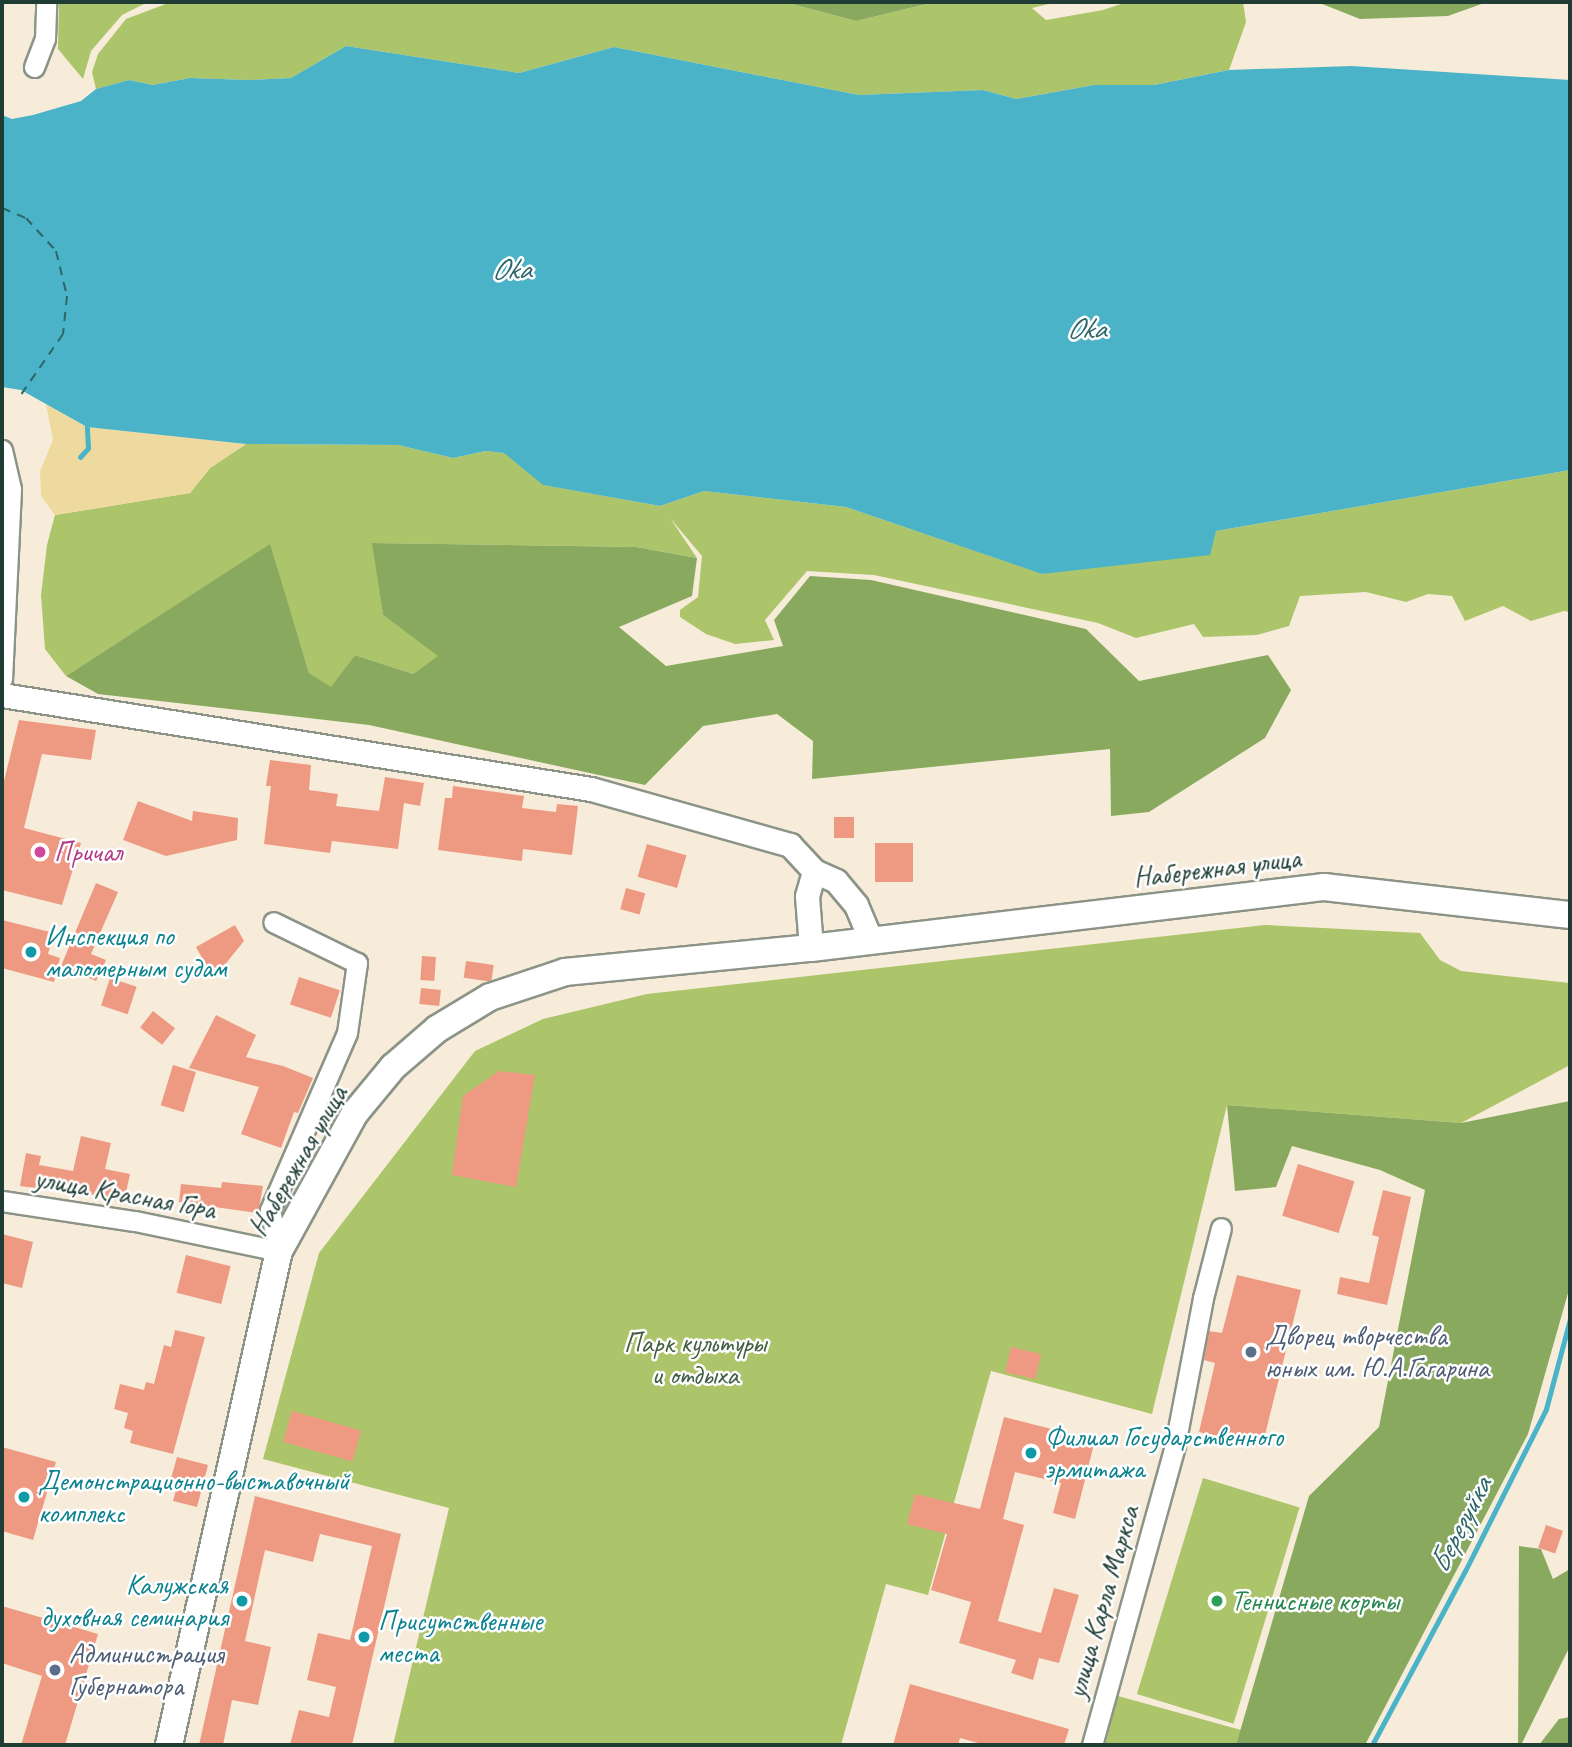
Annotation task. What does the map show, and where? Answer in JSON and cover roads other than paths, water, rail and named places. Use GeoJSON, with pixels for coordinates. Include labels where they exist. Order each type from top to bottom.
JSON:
{"type":"FeatureCollection","features":[{"type":"Feature","properties":{"kind":"main road","name":"Набережная улица"},"geometry":{"type":"LineString","coordinates":[[169,1745],[279,1251],[328,1160],[363,1104],[393,1067],[437,1029],[490,997],[565,972],[811,948],[1324,887],[1570,915]]}},
{"type":"Feature","properties":{"kind":"street"},"geometry":{"type":"LineString","coordinates":[[34,67],[45,39],[46,2]]}},
{"type":"Feature","properties":{"kind":"street"},"geometry":{"type":"LineString","coordinates":[[2,450],[11,489],[2,680]]}},
{"type":"Feature","properties":{"kind":"street"},"geometry":{"type":"LineString","coordinates":[[2,695],[591,789],[790,845],[814,871],[836,881],[856,905],[872,941]]}},
{"type":"Feature","properties":{"kind":"street"},"geometry":{"type":"LineString","coordinates":[[811,948],[807,896],[814,871]]}},
{"type":"Feature","properties":{"kind":"street"},"geometry":{"type":"LineString","coordinates":[[273,922],[357,963],[347,1033],[270,1210],[279,1251]]}},
{"type":"Feature","properties":{"kind":"street","name":"улица Красная Гора"},"geometry":{"type":"LineString","coordinates":[[2,1201],[135,1221],[279,1251]]}},
{"type":"Feature","properties":{"kind":"street","name":"улица Карла Маркса"},"geometry":{"type":"LineString","coordinates":[[1092,1745],[1175,1445],[1203,1298],[1221,1228]]}},
{"type":"Feature","properties":{"kind":"water","name":"Oka"},"geometry":{"type":"Polygon","coordinates":[[[346,46],[519,73],[614,47],[859,95],[983,90],[1016,99],[1094,85],[1154,85],[1229,70],[1352,66],[1570,80],[1570,470],[1216,531],[1210,555],[1042,574],[846,507],[704,491],[660,506],[543,485],[504,453],[486,451],[453,458],[398,445],[246,444],[87,427],[21,390],[2,387],[2,115],[12,119],[33,115],[81,101],[96,89],[129,80],[153,85],[190,78],[291,78],[346,46]]]}},
{"type":"Feature","properties":{"kind":"waterway"},"geometry":{"type":"LineString","coordinates":[[80,457],[88,448],[87,427]]}},
{"type":"Feature","properties":{"kind":"waterway","name":"Березуйка"},"geometry":{"type":"LineString","coordinates":[[1372,1745],[1465,1571],[1546,1409],[1570,1319]]}},
{"type":"Feature","properties":{"kind":"place","name":"Причал"},"geometry":{"type":"Point","coordinates":[40,852]}},
{"type":"Feature","properties":{"kind":"place","name":"Инспекция по маломерным судам"},"geometry":{"type":"Point","coordinates":[31,952]}},
{"type":"Feature","properties":{"kind":"place","name":"Дворец творчества юных им. Ю.А.Гагарина"},"geometry":{"type":"Point","coordinates":[1251,1352]}},
{"type":"Feature","properties":{"kind":"place","name":"Филиал Государственного эрмитажа"},"geometry":{"type":"Point","coordinates":[1031,1453]}},
{"type":"Feature","properties":{"kind":"place","name":"Демонстрационно-выставочный комплекс"},"geometry":{"type":"Point","coordinates":[24,1497]}},
{"type":"Feature","properties":{"kind":"place","name":"Калужская духовная семинария"},"geometry":{"type":"Point","coordinates":[242,1601]}},
{"type":"Feature","properties":{"kind":"place","name":"Теннисные корты"},"geometry":{"type":"Point","coordinates":[1217,1601]}},
{"type":"Feature","properties":{"kind":"place","name":"Присутственные места"},"geometry":{"type":"Point","coordinates":[364,1637]}},
{"type":"Feature","properties":{"kind":"place","name":"Администрация Губернатора"},"geometry":{"type":"Point","coordinates":[55,1670]}},
{"type":"Feature","properties":{"kind":"park label","name":"Парк культуры и отдыха"},"geometry":{"type":"Point","coordinates":[695,1359]}}]}
